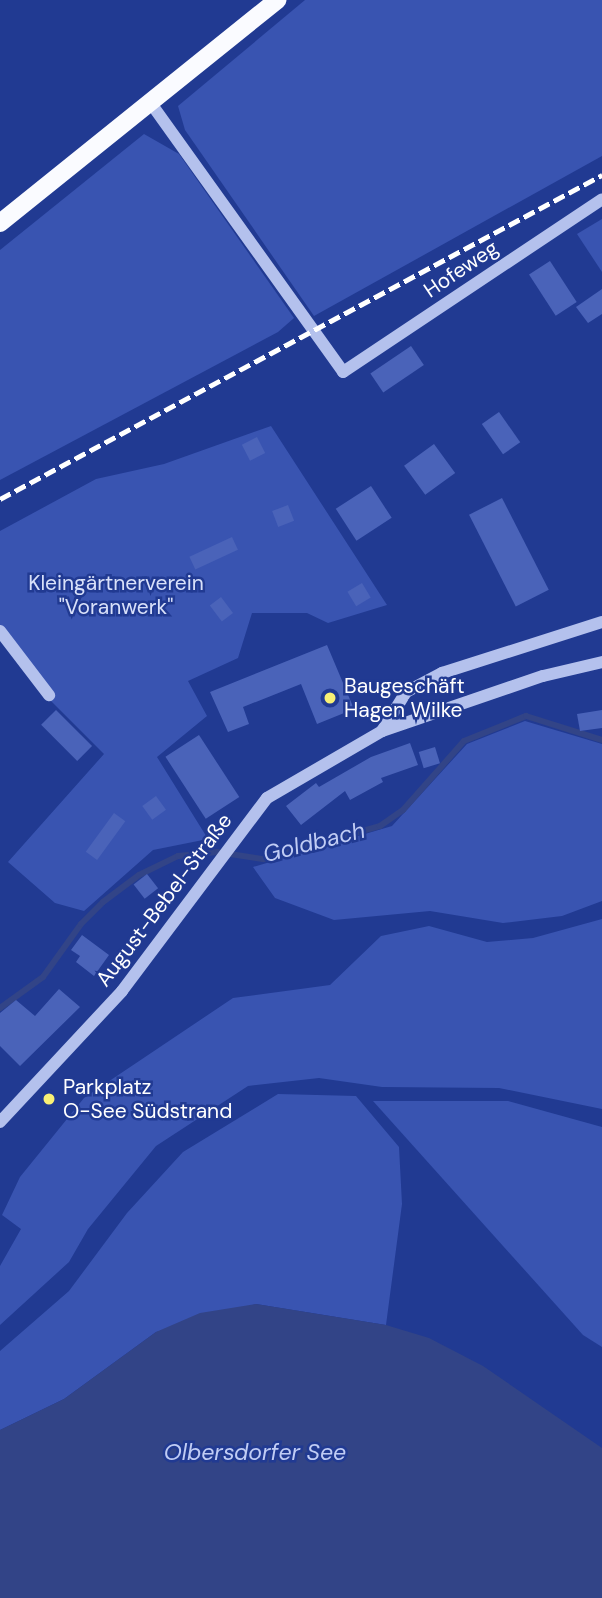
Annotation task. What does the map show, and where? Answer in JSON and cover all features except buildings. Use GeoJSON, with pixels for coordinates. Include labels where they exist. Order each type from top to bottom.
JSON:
{"type":"FeatureCollection","features":[{"type":"Feature","properties":{"kind":"main road"},"geometry":{"type":"LineString","coordinates":[[0,223],[277,0]]}},
{"type":"Feature","properties":{"kind":"street","name":"Hofeweg"},"geometry":{"type":"LineString","coordinates":[[150,102],[343,372],[602,199]]}},
{"type":"Feature","properties":{"kind":"street","name":"August-Bebel-Straße"},"geometry":{"type":"LineString","coordinates":[[382,731],[406,692],[442,673],[602,622]]}},
{"type":"Feature","properties":{"kind":"street"},"geometry":{"type":"LineString","coordinates":[[0,631],[49,695]]}},
{"type":"Feature","properties":{"kind":"street","name":"August-Bebel-Straße"},"geometry":{"type":"LineString","coordinates":[[0,1122],[122,991],[227,847],[267,798],[287,783],[382,731],[543,676],[602,662]]}},
{"type":"Feature","properties":{"kind":"green space"},"geometry":{"type":"Polygon","coordinates":[[[305,0],[602,0],[602,156],[314,316],[185,130],[178,106],[305,0]]]}},
{"type":"Feature","properties":{"kind":"green space"},"geometry":{"type":"Polygon","coordinates":[[[144,134],[179,154],[294,318],[278,332],[0,480],[0,250],[144,134]]]}},
{"type":"Feature","properties":{"kind":"green space"},"geometry":{"type":"Polygon","coordinates":[[[602,219],[602,272],[577,234],[602,219]]]}},
{"type":"Feature","properties":{"kind":"green space","name":"Kleingärtnerverein \"Voranwerk\""},"geometry":{"type":"Polygon","coordinates":[[[271,426],[387,605],[328,623],[307,613],[252,613],[238,658],[188,681],[207,716],[157,757],[208,839],[153,850],[84,911],[55,903],[8,862],[104,754],[37,687],[0,629],[0,531],[96,479],[164,464],[271,426]]]}},
{"type":"Feature","properties":{"kind":"green space"},"geometry":{"type":"Polygon","coordinates":[[[525,721],[602,744],[602,901],[562,916],[503,923],[430,911],[334,920],[275,898],[253,867],[392,826],[467,744],[525,721]]]}},
{"type":"Feature","properties":{"kind":"green space"},"geometry":{"type":"Polygon","coordinates":[[[602,919],[602,1109],[499,1088],[382,1087],[319,1078],[248,1086],[156,1146],[88,1229],[69,1262],[0,1325],[0,1266],[21,1229],[2,1215],[20,1177],[84,1098],[233,998],[330,985],[381,936],[429,926],[487,942],[533,938],[602,919]]]}},
{"type":"Feature","properties":{"kind":"green space"},"geometry":{"type":"Polygon","coordinates":[[[278,1094],[356,1096],[399,1147],[402,1204],[386,1325],[256,1304],[156,1332],[64,1399],[0,1430],[0,1351],[69,1291],[127,1213],[183,1152],[278,1094]]]}},
{"type":"Feature","properties":{"kind":"green space"},"geometry":{"type":"Polygon","coordinates":[[[373,1101],[508,1101],[602,1127],[602,1347],[583,1335],[373,1101]]]}},
{"type":"Feature","properties":{"kind":"water","name":"Olbersdorfer See"},"geometry":{"type":"Polygon","coordinates":[[[256,1304],[386,1325],[429,1338],[483,1366],[602,1448],[602,1598],[0,1598],[0,1430],[64,1399],[156,1332],[200,1313],[256,1304]]]}},
{"type":"Feature","properties":{"kind":"waterway","name":"Goldbach"},"geometry":{"type":"LineString","coordinates":[[0,1008],[43,977],[81,924],[103,902],[139,875],[178,856],[217,852],[263,859],[380,826],[403,810],[464,741],[526,716],[602,740]]}},
{"type":"Feature","properties":{"kind":"railway"},"geometry":{"type":"LineString","coordinates":[[0,499],[602,175]]}},
{"type":"Feature","properties":{"kind":"place","name":"Baugeschäft Hagen Wilke"},"geometry":{"type":"Point","coordinates":[330,698]}},
{"type":"Feature","properties":{"kind":"place","name":"Parkplatz O-See Südstrand"},"geometry":{"type":"Point","coordinates":[49,1099]}}]}
